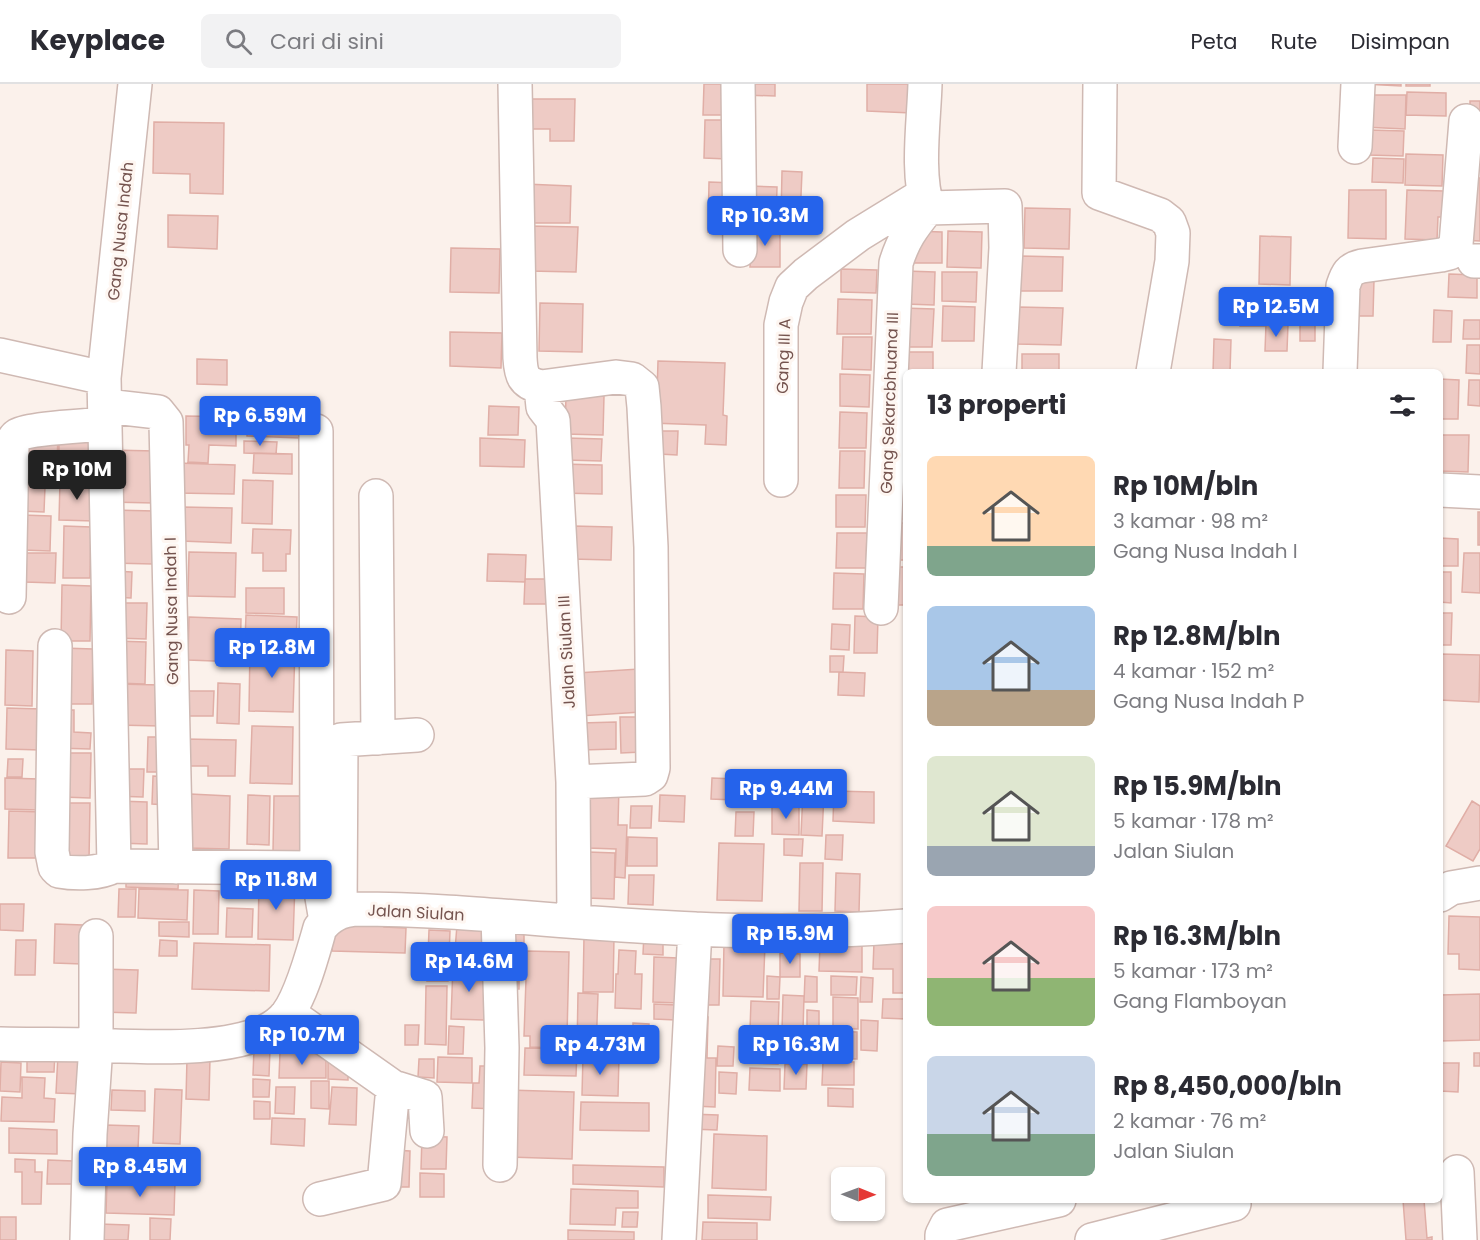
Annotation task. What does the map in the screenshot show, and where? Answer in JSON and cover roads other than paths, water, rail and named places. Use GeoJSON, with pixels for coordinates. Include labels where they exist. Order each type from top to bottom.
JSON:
{"type":"FeatureCollection","features":[{"type":"Feature","properties":{"kind":"street","name":"Gang Nusa Indah"},"geometry":{"type":"LineString","coordinates":[[114,866],[105,403],[135,84]]}},
{"type":"Feature","properties":{"kind":"street"},"geometry":{"type":"LineString","coordinates":[[515,84],[520,369],[524,379],[530,385],[541,387],[616,377],[632,379],[642,387],[644,407],[651,547],[653,768],[651,775],[645,779],[573,782]]}},
{"type":"Feature","properties":{"kind":"street"},"geometry":{"type":"LineString","coordinates":[[738,84],[740,250]]}},
{"type":"Feature","properties":{"kind":"street"},"geometry":{"type":"LineString","coordinates":[[925,84],[926,202],[1005,206],[1006,248],[999,369]]}},
{"type":"Feature","properties":{"kind":"street"},"geometry":{"type":"LineString","coordinates":[[1100,84],[1099,193],[1160,215],[1169,222],[1173,233],[1172,261],[1154,369]]}},
{"type":"Feature","properties":{"kind":"street"},"geometry":{"type":"LineString","coordinates":[[1355,147],[1358,84]]}},
{"type":"Feature","properties":{"kind":"street"},"geometry":{"type":"LineString","coordinates":[[1466,121],[1456,244],[1469,257]]}},
{"type":"Feature","properties":{"kind":"street","name":"Gang III A"},"geometry":{"type":"LineString","coordinates":[[781,480],[781,326],[792,287],[858,235],[926,202]]}},
{"type":"Feature","properties":{"kind":"street","name":"Gang Sekarcbhuana III"},"geometry":{"type":"LineString","coordinates":[[881,608],[896,264],[901,244],[926,202]]}},
{"type":"Feature","properties":{"kind":"street"},"geometry":{"type":"LineString","coordinates":[[1340,369],[1343,286],[1347,273],[1352,268],[1449,253],[1469,257]]}},
{"type":"Feature","properties":{"kind":"street"},"geometry":{"type":"LineString","coordinates":[[0,355],[105,403]]}},
{"type":"Feature","properties":{"kind":"street","name":"Jalan Siulan III"},"geometry":{"type":"LineString","coordinates":[[541,387],[543,407],[553,420],[573,782],[574,921]]}},
{"type":"Feature","properties":{"kind":"street"},"geometry":{"type":"LineString","coordinates":[[9,597],[14,439],[17,435],[105,403]]}},
{"type":"Feature","properties":{"kind":"street","name":"Gang Nusa Indah I"},"geometry":{"type":"LineString","coordinates":[[105,403],[158,412],[166,422],[176,867]]}},
{"type":"Feature","properties":{"kind":"street"},"geometry":{"type":"LineString","coordinates":[[316,431],[317,868],[333,916]]}},
{"type":"Feature","properties":{"kind":"street"},"geometry":{"type":"LineString","coordinates":[[1443,490],[1480,492]]}},
{"type":"Feature","properties":{"kind":"street"},"geometry":{"type":"LineString","coordinates":[[376,496],[378,738]]}},
{"type":"Feature","properties":{"kind":"street"},"geometry":{"type":"LineString","coordinates":[[55,646],[52,852],[58,871],[76,873],[107,870],[114,866],[317,868]]}},
{"type":"Feature","properties":{"kind":"street"},"geometry":{"type":"LineString","coordinates":[[0,1044],[153,1048],[215,1044],[264,1031],[282,1021],[302,984],[320,928],[333,916],[341,740],[417,735]]}},
{"type":"Feature","properties":{"kind":"street"},"geometry":{"type":"LineString","coordinates":[[1443,893],[1451,888],[1480,883]]}},
{"type":"Feature","properties":{"kind":"street","name":"Jalan Siulan"},"geometry":{"type":"LineString","coordinates":[[333,916],[380,909],[695,929],[809,932],[903,926]]}},
{"type":"Feature","properties":{"kind":"street"},"geometry":{"type":"LineString","coordinates":[[498,916],[502,1048],[500,1165]]}},
{"type":"Feature","properties":{"kind":"street"},"geometry":{"type":"LineString","coordinates":[[679,1240],[695,929]]}},
{"type":"Feature","properties":{"kind":"street"},"geometry":{"type":"LineString","coordinates":[[87,1240],[90,1134],[96,1045],[96,936]]}},
{"type":"Feature","properties":{"kind":"street"},"geometry":{"type":"LineString","coordinates":[[288,1013],[393,1087],[425,1097],[427,1131]]}},
{"type":"Feature","properties":{"kind":"street"},"geometry":{"type":"LineString","coordinates":[[320,1199],[384,1184],[393,1087]]}},
{"type":"Feature","properties":{"kind":"street"},"geometry":{"type":"LineString","coordinates":[[1459,1170],[1460,1240]]}},
{"type":"Feature","properties":{"kind":"street"},"geometry":{"type":"LineString","coordinates":[[942,1240],[947,1226],[1046,1203]]}},
{"type":"Feature","properties":{"kind":"street"},"geometry":{"type":"LineString","coordinates":[[1092,1240],[1234,1204]]}}]}
